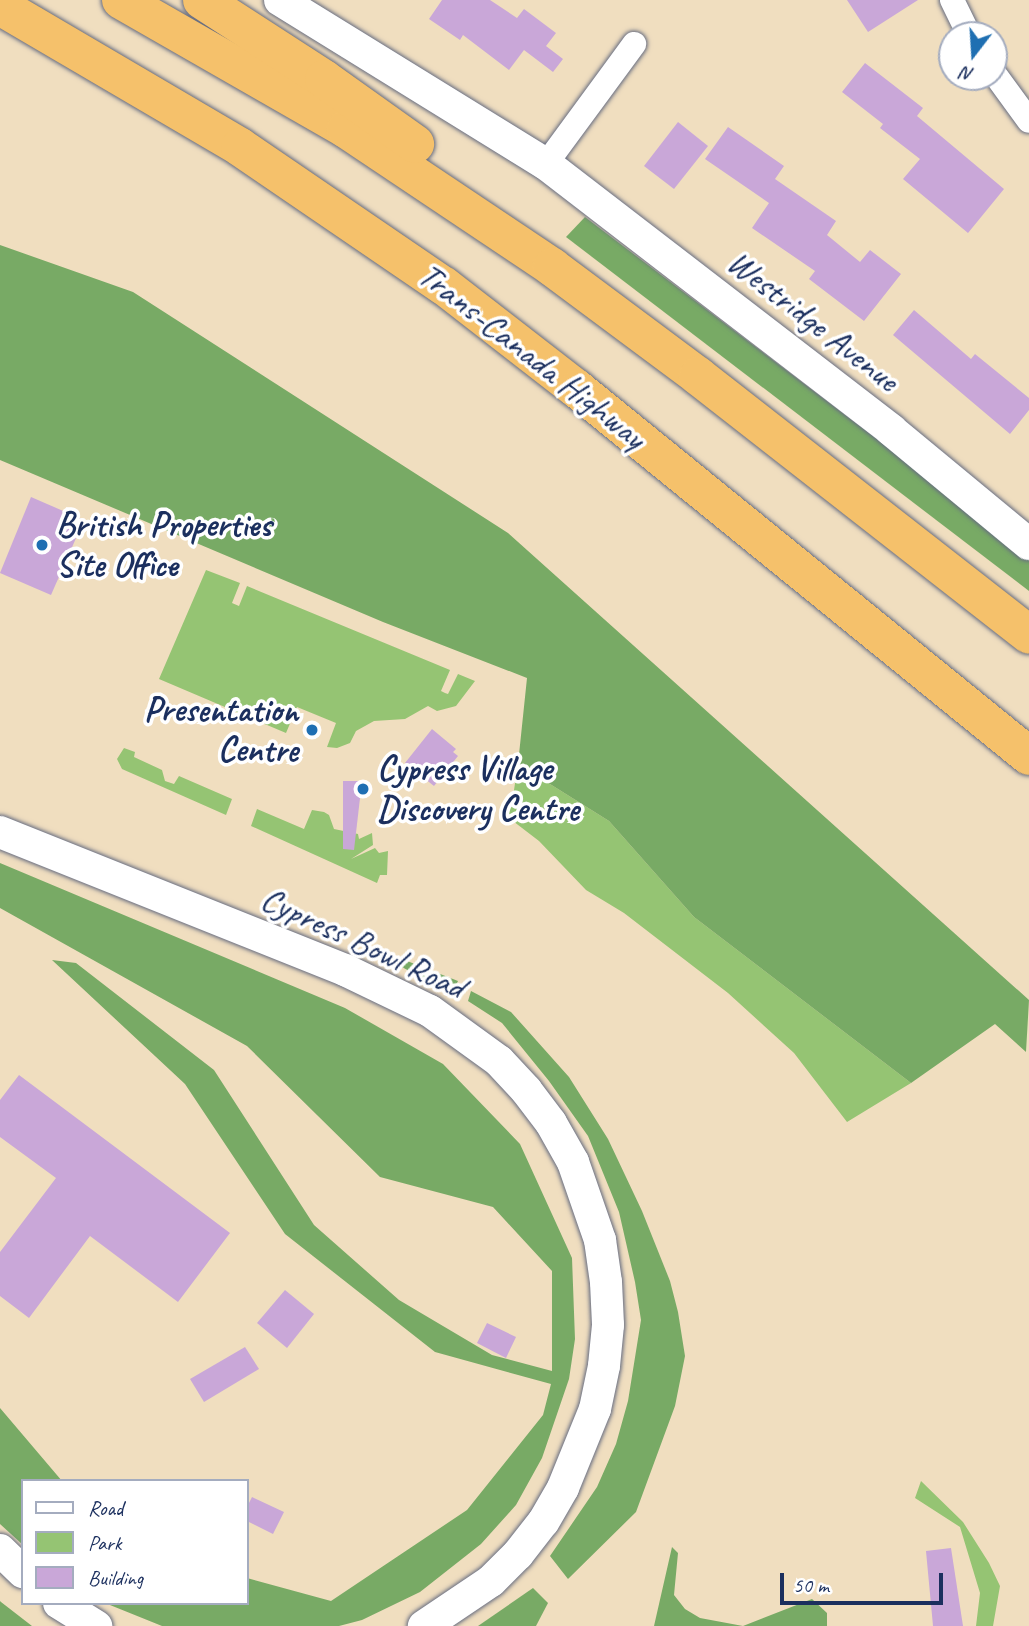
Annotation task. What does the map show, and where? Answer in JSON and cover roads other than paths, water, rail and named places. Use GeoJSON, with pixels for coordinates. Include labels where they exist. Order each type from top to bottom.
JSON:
{"type":"FeatureCollection","features":[{"type":"Feature","properties":{"kind":"highway"},"geometry":{"type":"LineString","coordinates":[[121,0],[346,129],[486,221],[622,318],[1029,635]]}},
{"type":"Feature","properties":{"kind":"highway"},"geometry":{"type":"LineString","coordinates":[[202,0],[324,79],[510,213],[547,244],[622,318]]}},
{"type":"Feature","properties":{"kind":"highway","name":"Trans-Canada Highway"},"geometry":{"type":"LineString","coordinates":[[0,6],[205,125],[373,234],[577,388],[1029,756]]}},
{"type":"Feature","properties":{"kind":"highway"},"geometry":{"type":"LineString","coordinates":[[0,35],[373,234]]}},
{"type":"Feature","properties":{"kind":"street","name":"Westridge Avenue"},"geometry":{"type":"LineString","coordinates":[[280,0],[546,164],[891,430],[1029,544]]}},
{"type":"Feature","properties":{"kind":"street"},"geometry":{"type":"LineString","coordinates":[[952,0],[962,21]]}},
{"type":"Feature","properties":{"kind":"street"},"geometry":{"type":"LineString","coordinates":[[546,164],[634,44]]}},
{"type":"Feature","properties":{"kind":"street"},"geometry":{"type":"LineString","coordinates":[[1007,91],[1029,121]]}},
{"type":"Feature","properties":{"kind":"street","name":"Cypress Bowl Road"},"geometry":{"type":"LineString","coordinates":[[0,832],[312,956],[430,1011],[499,1061],[551,1123],[573,1162],[600,1240],[606,1282],[606,1353],[595,1409],[563,1488],[526,1543],[491,1581],[424,1626]]}},
{"type":"Feature","properties":{"kind":"street"},"geometry":{"type":"LineString","coordinates":[[0,1550],[21,1570]]}},
{"type":"Feature","properties":{"kind":"street"},"geometry":{"type":"LineString","coordinates":[[62,1605],[96,1626]]}},
{"type":"Feature","properties":{"kind":"place","name":"British Properties Site Office"},"geometry":{"type":"Point","coordinates":[42,545]}},
{"type":"Feature","properties":{"kind":"place","name":"Presentation Centre"},"geometry":{"type":"Point","coordinates":[312,730]}},
{"type":"Feature","properties":{"kind":"place","name":"Cypress Village Discovery Centre"},"geometry":{"type":"Point","coordinates":[363,789]}}]}
